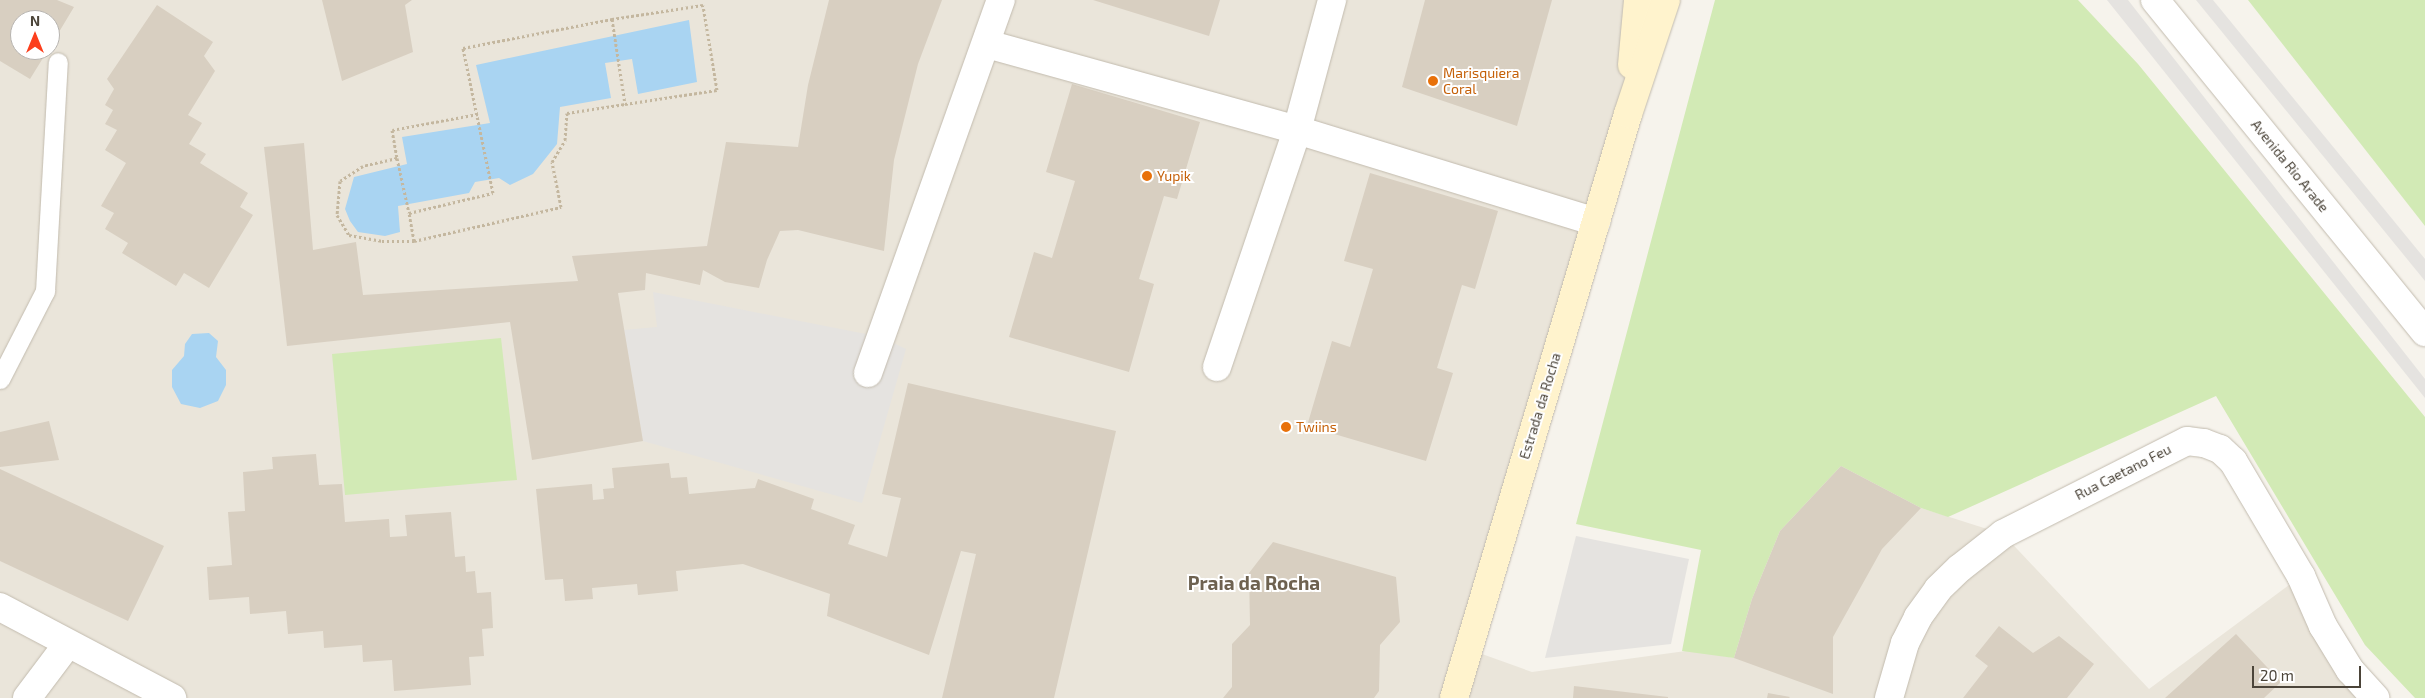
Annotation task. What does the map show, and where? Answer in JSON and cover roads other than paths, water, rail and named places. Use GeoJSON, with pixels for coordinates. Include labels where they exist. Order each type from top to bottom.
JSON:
{"type":"FeatureCollection","features":[{"type":"Feature","properties":{"kind":"street"},"geometry":{"type":"LineString","coordinates":[[868,373],[987,44],[1001,0]]}},
{"type":"Feature","properties":{"kind":"street"},"geometry":{"type":"LineString","coordinates":[[1217,368],[1297,130],[1332,0]]}},
{"type":"Feature","properties":{"kind":"street","name":"Estrada da Rocha"},"geometry":{"type":"LineString","coordinates":[[1628,114],[1638,0]]}},
{"type":"Feature","properties":{"kind":"street","name":"Estrada da Rocha"},"geometry":{"type":"LineString","coordinates":[[1454,698],[1628,114],[1666,0]]}},
{"type":"Feature","properties":{"kind":"street","name":"Avenida Rio Arade"},"geometry":{"type":"LineString","coordinates":[[2155,0],[2425,332]]}},
{"type":"Feature","properties":{"kind":"street"},"geometry":{"type":"LineString","coordinates":[[987,44],[1297,130],[1596,222]]}},
{"type":"Feature","properties":{"kind":"street","name":"Rua Caetano Feu"},"geometry":{"type":"LineString","coordinates":[[1889,698],[1905,644],[1918,617],[1938,590],[1960,568],[2003,534],[2187,442],[2204,443],[2220,449],[2233,462],[2301,576],[2322,626],[2350,670],[2375,698]]}},
{"type":"Feature","properties":{"kind":"street"},"geometry":{"type":"LineString","coordinates":[[0,607],[67,645],[172,698]]}},
{"type":"Feature","properties":{"kind":"street"},"geometry":{"type":"LineString","coordinates":[[27,698],[67,645]]}},
{"type":"Feature","properties":{"kind":"lane"},"geometry":{"type":"LineString","coordinates":[[0,379],[45,291],[58,62]]}},
{"type":"Feature","properties":{"kind":"water"},"geometry":{"type":"Polygon","coordinates":[[[689,20],[697,82],[638,94],[632,59],[605,63],[611,98],[560,107],[557,144],[533,174],[510,185],[499,178],[475,182],[469,193],[398,206],[400,232],[385,236],[358,232],[350,221],[345,209],[354,177],[407,164],[402,137],[490,123],[476,65],[689,20]]]}},
{"type":"Feature","properties":{"kind":"water"},"geometry":{"type":"Polygon","coordinates":[[[209,333],[218,341],[216,357],[226,370],[226,385],[218,401],[200,408],[181,404],[172,387],[172,370],[184,356],[185,344],[192,334],[209,333]]]}},
{"type":"Feature","properties":{"kind":"place","name":"Marisquiera Coral"},"geometry":{"type":"Point","coordinates":[1433,81]}},
{"type":"Feature","properties":{"kind":"place","name":"Yupik"},"geometry":{"type":"Point","coordinates":[1147,176]}},
{"type":"Feature","properties":{"kind":"place","name":"Twiins"},"geometry":{"type":"Point","coordinates":[1286,427]}},
{"type":"Feature","properties":{"kind":"district","name":"Praia da Rocha"},"geometry":{"type":"Point","coordinates":[1254,583]}}]}
